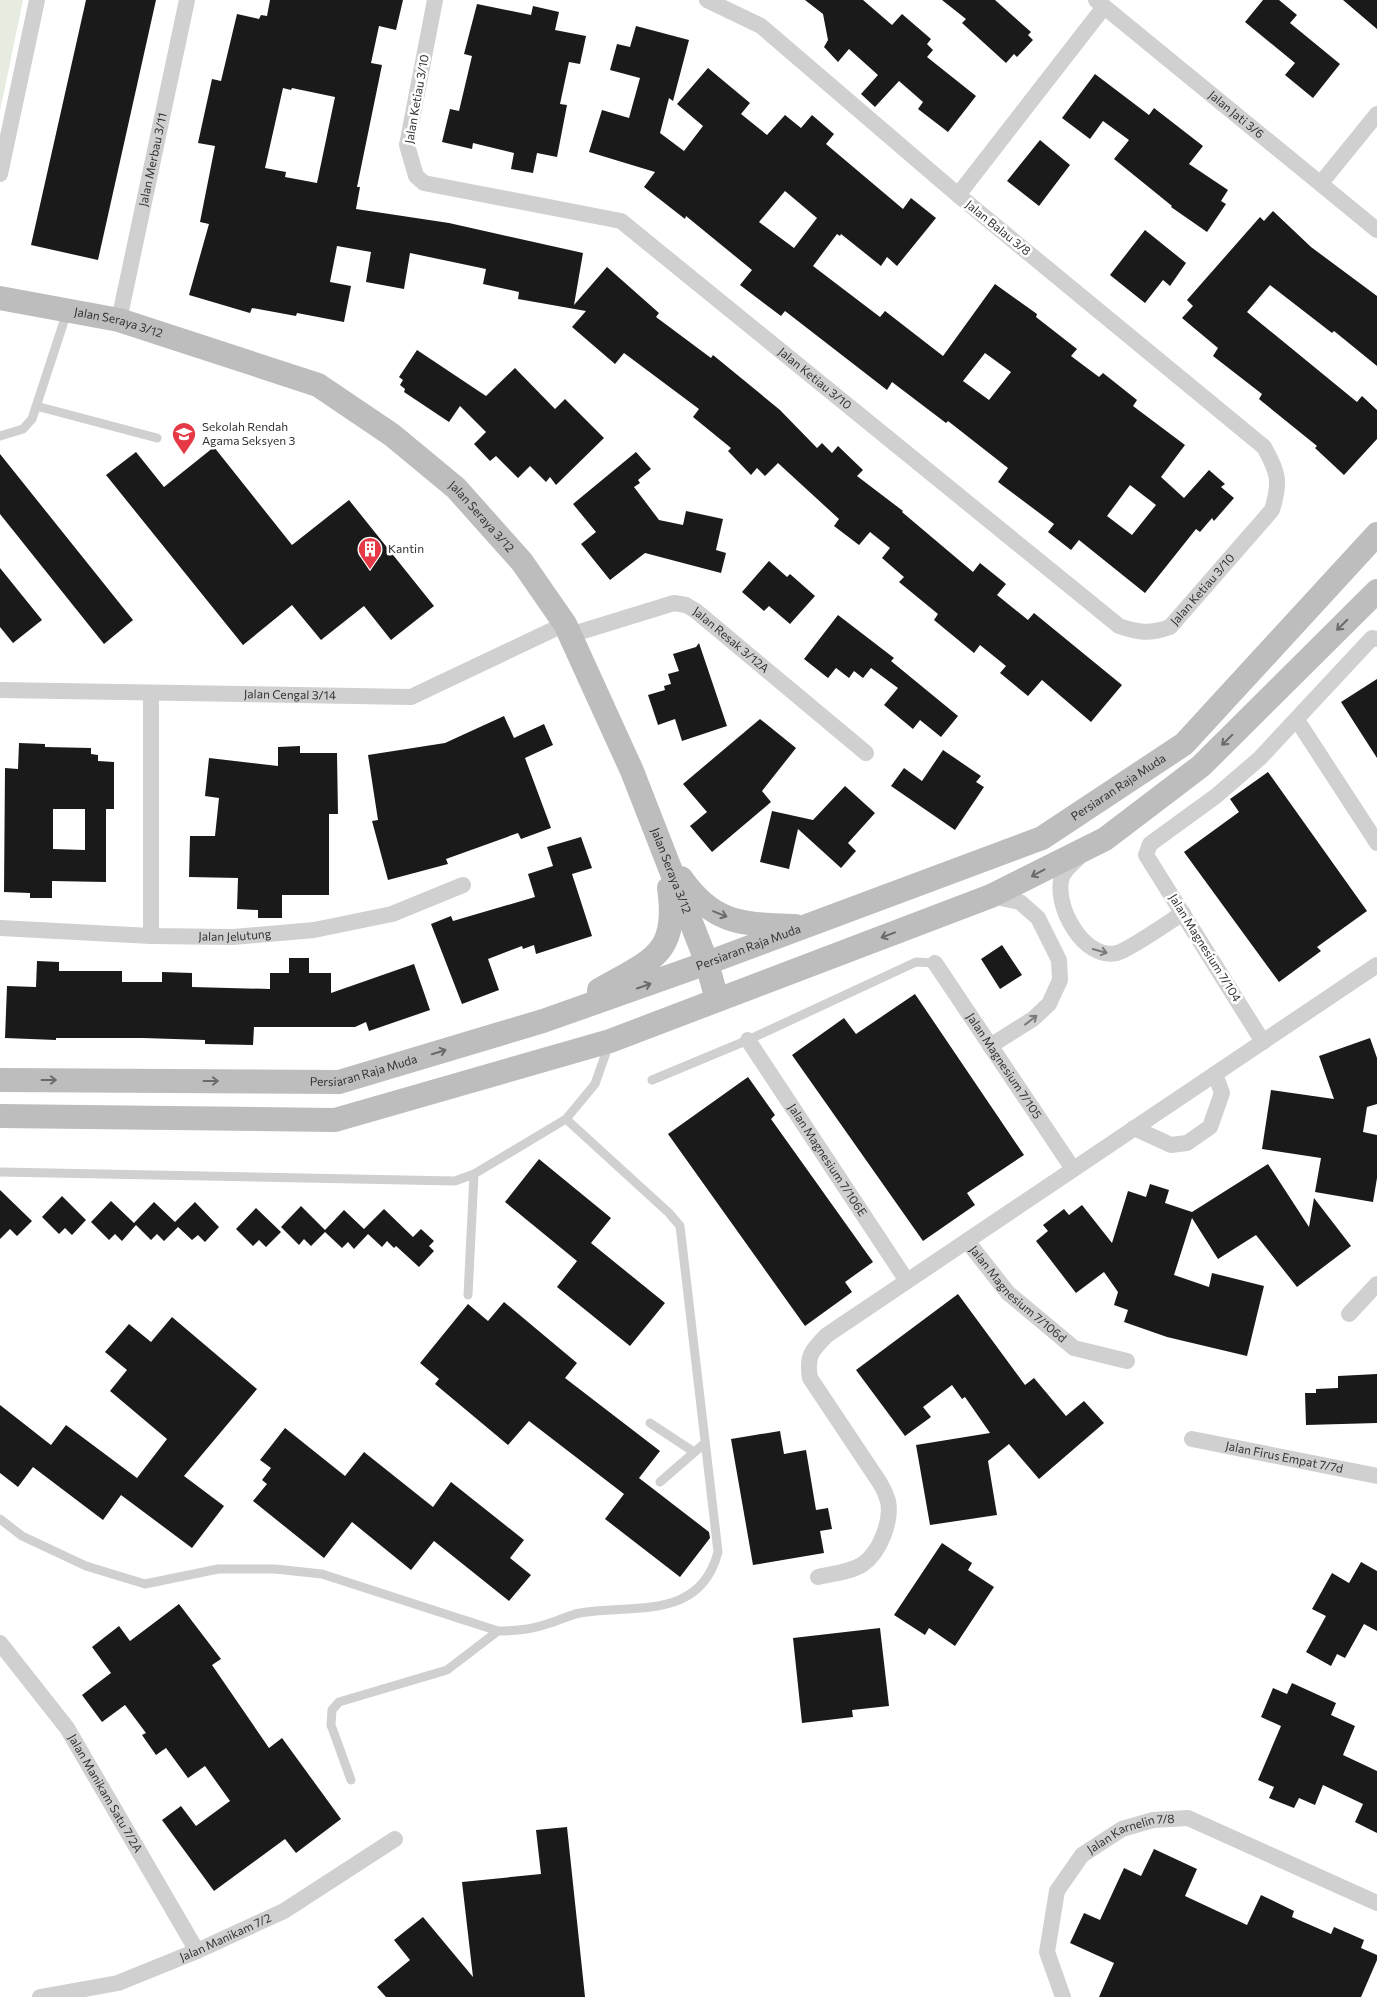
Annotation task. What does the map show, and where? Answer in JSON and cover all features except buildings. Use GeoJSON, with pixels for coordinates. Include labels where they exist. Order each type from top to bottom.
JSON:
{"type":"FeatureCollection","features":[{"type":"Feature","properties":{"kind":"main road","name":"Jalan Seraya 3/12"},"geometry":{"type":"LineString","coordinates":[[0,298],[67,312],[119,320],[318,385],[392,435],[456,488],[522,562],[567,630],[632,771],[707,964],[717,1000]]}},
{"type":"Feature","properties":{"kind":"main road","name":"Persiaran Raja Muda"},"geometry":{"type":"LineString","coordinates":[[0,1080],[339,1082],[544,1021],[707,964],[1042,838],[1184,744],[1377,534]]}},
{"type":"Feature","properties":{"kind":"main road"},"geometry":{"type":"LineString","coordinates":[[0,1116],[335,1120],[610,1041],[991,896],[1104,839],[1201,766],[1377,591]]}},
{"type":"Feature","properties":{"kind":"main road"},"geometry":{"type":"LineString","coordinates":[[664,854],[692,894],[710,911],[744,924],[807,926]]}},
{"type":"Feature","properties":{"kind":"main road"},"geometry":{"type":"LineString","coordinates":[[544,1021],[651,960],[664,946],[670,932],[673,911],[664,854]]}},
{"type":"Feature","properties":{"kind":"street"},"geometry":{"type":"LineString","coordinates":[[0,174],[37,0]]}},
{"type":"Feature","properties":{"kind":"street","name":"Jalan Merbau 3/11"},"geometry":{"type":"LineString","coordinates":[[119,320],[187,0]]}},
{"type":"Feature","properties":{"kind":"street","name":"Jalan Ketiau 3/10"},"geometry":{"type":"LineString","coordinates":[[435,0],[407,145],[416,176],[424,183],[620,222],[1119,626],[1139,633],[1152,633],[1170,628],[1272,510],[1278,490],[1277,470]]}},
{"type":"Feature","properties":{"kind":"street","name":"Jalan Balau 3/8"},"geometry":{"type":"LineString","coordinates":[[707,0],[761,26],[958,195],[1264,446],[1277,470]]}},
{"type":"Feature","properties":{"kind":"street"},"geometry":{"type":"LineString","coordinates":[[958,195],[1100,3]]}},
{"type":"Feature","properties":{"kind":"street","name":"Jalan Jati 3/6"},"geometry":{"type":"LineString","coordinates":[[1100,3],[1377,230]]}},
{"type":"Feature","properties":{"kind":"street"},"geometry":{"type":"LineString","coordinates":[[1321,183],[1377,114]]}},
{"type":"Feature","properties":{"kind":"street","name":"Jalan Resak 3/12A"},"geometry":{"type":"LineString","coordinates":[[567,630],[674,603],[686,605],[696,611],[866,753]]}},
{"type":"Feature","properties":{"kind":"street","name":"Jalan Cengal 3/14"},"geometry":{"type":"LineString","coordinates":[[0,690],[411,697],[567,630]]}},
{"type":"Feature","properties":{"kind":"street"},"geometry":{"type":"LineString","coordinates":[[1377,639],[1372,638],[1297,720],[1377,843]]}},
{"type":"Feature","properties":{"kind":"street"},"geometry":{"type":"LineString","coordinates":[[151,694],[151,936]]}},
{"type":"Feature","properties":{"kind":"street","name":"Jalan Magnesium 7/104"},"geometry":{"type":"LineString","coordinates":[[1263,1042],[1146,855],[1150,844],[1216,796],[1260,758],[1297,720]]}},
{"type":"Feature","properties":{"kind":"street"},"geometry":{"type":"LineString","coordinates":[[1087,848],[1062,876],[1060,894],[1068,917],[1087,946],[1100,953],[1117,953],[1182,913]]}},
{"type":"Feature","properties":{"kind":"street","name":"Jalan Jelutung"},"geometry":{"type":"LineString","coordinates":[[0,928],[151,936],[233,937],[314,930],[392,914],[463,885]]}},
{"type":"Feature","properties":{"kind":"street"},"geometry":{"type":"LineString","coordinates":[[990,1046],[1033,1019],[1049,1004],[1060,980],[1059,960],[1038,918],[1020,902],[991,896]]}},
{"type":"Feature","properties":{"kind":"street","name":"Jalan Magnesium 7/105"},"geometry":{"type":"LineString","coordinates":[[935,963],[1073,1169]]}},
{"type":"Feature","properties":{"kind":"street"},"geometry":{"type":"LineString","coordinates":[[818,1577],[862,1564],[874,1553],[887,1524],[889,1508],[888,1499],[880,1483],[810,1378],[808,1365],[812,1350],[827,1335],[1377,965]]}},
{"type":"Feature","properties":{"kind":"street","name":"Jalan Magnesium 7/106E"},"geometry":{"type":"LineString","coordinates":[[748,1040],[907,1281]]}},
{"type":"Feature","properties":{"kind":"street"},"geometry":{"type":"LineString","coordinates":[[1134,1128],[1171,1145],[1187,1143],[1195,1138],[1210,1127],[1222,1093],[1215,1074]]}},
{"type":"Feature","properties":{"kind":"street","name":"Jalan Magnesium 7/106d"},"geometry":{"type":"LineString","coordinates":[[967,1240],[1008,1294],[1074,1348],[1127,1361]]}},
{"type":"Feature","properties":{"kind":"street"},"geometry":{"type":"LineString","coordinates":[[1349,1314],[1377,1284]]}},
{"type":"Feature","properties":{"kind":"street","name":"Jalan Firus Empat 7/7d"},"geometry":{"type":"LineString","coordinates":[[1192,1439],[1377,1476]]}},
{"type":"Feature","properties":{"kind":"street","name":"Jalan Manikam Satu 7/2A"},"geometry":{"type":"LineString","coordinates":[[0,1643],[67,1728],[197,1951]]}},
{"type":"Feature","properties":{"kind":"street","name":"Jalan Karnelin 7/8"},"geometry":{"type":"LineString","coordinates":[[1063,1997],[1047,1952],[1057,1891],[1082,1855],[1122,1829],[1153,1820],[1188,1818],[1377,1903]]}},
{"type":"Feature","properties":{"kind":"street","name":"Jalan Manikam 7/2"},"geometry":{"type":"LineString","coordinates":[[40,1997],[118,1983],[197,1951],[284,1911],[395,1839]]}},
{"type":"Feature","properties":{"kind":"lane"},"geometry":{"type":"LineString","coordinates":[[0,436],[28,425],[67,312]]}},
{"type":"Feature","properties":{"kind":"lane"},"geometry":{"type":"LineString","coordinates":[[36,406],[156,438]]}},
{"type":"Feature","properties":{"kind":"lane"},"geometry":{"type":"LineString","coordinates":[[652,1080],[748,1040],[916,962],[935,963]]}},
{"type":"Feature","properties":{"kind":"lane"},"geometry":{"type":"LineString","coordinates":[[0,1172],[455,1181],[474,1174],[566,1119],[595,1084],[610,1041]]}},
{"type":"Feature","properties":{"kind":"lane"},"geometry":{"type":"LineString","coordinates":[[0,1519],[22,1536],[86,1566],[146,1584],[218,1569],[275,1569],[322,1574],[498,1631],[519,1632],[578,1613],[670,1605],[689,1597],[714,1568],[718,1552],[680,1226],[669,1213],[566,1119]]}},
{"type":"Feature","properties":{"kind":"lane"},"geometry":{"type":"LineString","coordinates":[[468,1295],[474,1174]]}},
{"type":"Feature","properties":{"kind":"lane"},"geometry":{"type":"LineString","coordinates":[[650,1423],[694,1452]]}},
{"type":"Feature","properties":{"kind":"lane"},"geometry":{"type":"LineString","coordinates":[[660,1482],[705,1443]]}},
{"type":"Feature","properties":{"kind":"lane"},"geometry":{"type":"LineString","coordinates":[[351,1780],[331,1725],[332,1710],[339,1702],[447,1670],[498,1631]]}},
{"type":"Feature","properties":{"kind":"shaded area"},"geometry":{"type":"Polygon","coordinates":[[[0,0],[23,0],[0,111],[0,0]]]}},
{"type":"Feature","properties":{"kind":"place","name":"Sekolah Rendah Agama Seksyen 3"},"geometry":{"type":"Point","coordinates":[184,455]}},
{"type":"Feature","properties":{"kind":"place","name":"Kantin"},"geometry":{"type":"Point","coordinates":[370,570]}}]}
